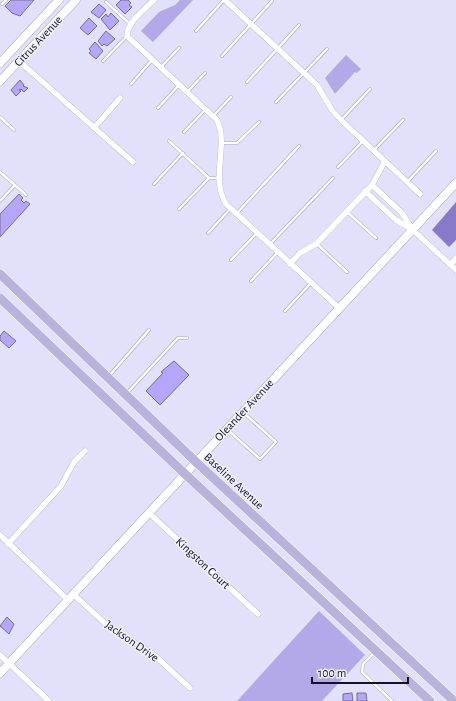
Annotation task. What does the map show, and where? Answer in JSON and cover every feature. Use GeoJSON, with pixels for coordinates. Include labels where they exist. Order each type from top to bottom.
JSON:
{"type":"FeatureCollection","features":[{"type":"Feature","properties":{"kind":"main road","name":"Baseline Avenue"},"geometry":{"type":"LineString","coordinates":[[0,274],[196,462],[454,701]]}},
{"type":"Feature","properties":{"kind":"main road"},"geometry":{"type":"LineString","coordinates":[[1,302],[430,701]]}},
{"type":"Feature","properties":{"kind":"street","name":"Citrus Avenue"},"geometry":{"type":"LineString","coordinates":[[1,60],[59,0]]}},
{"type":"Feature","properties":{"kind":"street","name":"Citrus Avenue"},"geometry":{"type":"LineString","coordinates":[[0,82],[76,0]]}},
{"type":"Feature","properties":{"kind":"street"},"geometry":{"type":"LineString","coordinates":[[154,0],[130,24],[127,30],[127,36],[217,120],[221,143],[218,178],[222,196],[236,213],[339,308]]}},
{"type":"Feature","properties":{"kind":"street"},"geometry":{"type":"LineString","coordinates":[[224,0],[304,72],[317,85],[332,110],[341,120],[420,194]]}},
{"type":"Feature","properties":{"kind":"street"},"geometry":{"type":"LineString","coordinates":[[19,61],[133,162]]}},
{"type":"Feature","properties":{"kind":"street"},"geometry":{"type":"LineString","coordinates":[[94,128],[120,98]]}},
{"type":"Feature","properties":{"kind":"street"},"geometry":{"type":"LineString","coordinates":[[290,264],[300,253],[316,244],[372,185],[386,161]]}},
{"type":"Feature","properties":{"kind":"street","name":"Oleander Avenue"},"geometry":{"type":"LineString","coordinates":[[0,673],[456,182]]}},
{"type":"Feature","properties":{"kind":"street"},"geometry":{"type":"LineString","coordinates":[[372,185],[402,213],[412,229]]}},
{"type":"Feature","properties":{"kind":"street"},"geometry":{"type":"LineString","coordinates":[[365,191],[396,220],[412,229],[456,270]]}},
{"type":"Feature","properties":{"kind":"street"},"geometry":{"type":"LineString","coordinates":[[387,211],[393,204]]}},
{"type":"Feature","properties":{"kind":"street"},"geometry":{"type":"LineString","coordinates":[[450,264],[456,258]]}},
{"type":"Feature","properties":{"kind":"street"},"geometry":{"type":"LineString","coordinates":[[8,544],[61,486],[74,462],[85,451]]}},
{"type":"Feature","properties":{"kind":"street","name":"Kingston Court"},"geometry":{"type":"LineString","coordinates":[[149,513],[258,614]]}},
{"type":"Feature","properties":{"kind":"street","name":"Jackson Drive"},"geometry":{"type":"LineString","coordinates":[[0,535],[8,544],[71,597],[109,627],[153,654],[190,688]]}},
{"type":"Feature","properties":{"kind":"street"},"geometry":{"type":"LineString","coordinates":[[0,655],[49,701]]}},
{"type":"Feature","properties":{"kind":"lane"},"geometry":{"type":"LineString","coordinates":[[2,4],[6,0]]}},
{"type":"Feature","properties":{"kind":"lane"},"geometry":{"type":"LineString","coordinates":[[196,31],[224,0]]}},
{"type":"Feature","properties":{"kind":"lane"},"geometry":{"type":"LineString","coordinates":[[222,56],[272,1]]}},
{"type":"Feature","properties":{"kind":"lane"},"geometry":{"type":"LineString","coordinates":[[106,2],[130,24]]}},
{"type":"Feature","properties":{"kind":"lane"},"geometry":{"type":"LineString","coordinates":[[247,82],[299,26]]}},
{"type":"Feature","properties":{"kind":"lane"},"geometry":{"type":"LineString","coordinates":[[103,60],[127,36]]}},
{"type":"Feature","properties":{"kind":"lane"},"geometry":{"type":"LineString","coordinates":[[161,67],[179,48]]}},
{"type":"Feature","properties":{"kind":"lane"},"geometry":{"type":"LineString","coordinates":[[276,102],[327,48]]}},
{"type":"Feature","properties":{"kind":"lane"},"geometry":{"type":"LineString","coordinates":[[131,84],[153,60]]}},
{"type":"Feature","properties":{"kind":"lane"},"geometry":{"type":"LineString","coordinates":[[187,92],[205,73]]}},
{"type":"Feature","properties":{"kind":"lane"},"geometry":{"type":"LineString","coordinates":[[158,108],[179,84]]}},
{"type":"Feature","properties":{"kind":"lane"},"geometry":{"type":"LineString","coordinates":[[341,120],[370,89]]}},
{"type":"Feature","properties":{"kind":"lane"},"geometry":{"type":"LineString","coordinates":[[213,116],[232,97]]}},
{"type":"Feature","properties":{"kind":"lane"},"geometry":{"type":"LineString","coordinates":[[184,132],[206,109]]}},
{"type":"Feature","properties":{"kind":"lane"},"geometry":{"type":"LineString","coordinates":[[0,116],[14,130]]}},
{"type":"Feature","properties":{"kind":"lane"},"geometry":{"type":"LineString","coordinates":[[374,150],[403,120]]}},
{"type":"Feature","properties":{"kind":"lane"},"geometry":{"type":"LineString","coordinates":[[221,143],[237,143],[259,122]]}},
{"type":"Feature","properties":{"kind":"lane"},"geometry":{"type":"LineString","coordinates":[[338,167],[363,140]]}},
{"type":"Feature","properties":{"kind":"lane"},"geometry":{"type":"LineString","coordinates":[[169,141],[209,178],[218,178]]}},
{"type":"Feature","properties":{"kind":"lane"},"geometry":{"type":"LineString","coordinates":[[236,213],[299,146]]}},
{"type":"Feature","properties":{"kind":"lane"},"geometry":{"type":"LineString","coordinates":[[407,181],[436,151]]}},
{"type":"Feature","properties":{"kind":"lane"},"geometry":{"type":"LineString","coordinates":[[154,184],[183,153]]}},
{"type":"Feature","properties":{"kind":"lane"},"geometry":{"type":"LineString","coordinates":[[0,172],[26,196]]}},
{"type":"Feature","properties":{"kind":"lane"},"geometry":{"type":"LineString","coordinates":[[179,209],[209,178]]}},
{"type":"Feature","properties":{"kind":"lane"},"geometry":{"type":"LineString","coordinates":[[270,244],[333,178]]}},
{"type":"Feature","properties":{"kind":"lane"},"geometry":{"type":"LineString","coordinates":[[0,201],[14,185]]}},
{"type":"Feature","properties":{"kind":"lane"},"geometry":{"type":"LineString","coordinates":[[208,233],[231,208]]}},
{"type":"Feature","properties":{"kind":"lane"},"geometry":{"type":"LineString","coordinates":[[347,211],[376,238]]}},
{"type":"Feature","properties":{"kind":"lane"},"geometry":{"type":"LineString","coordinates":[[231,260],[258,233]]}},
{"type":"Feature","properties":{"kind":"lane"},"geometry":{"type":"LineString","coordinates":[[316,244],[347,272]]}},
{"type":"Feature","properties":{"kind":"lane"},"geometry":{"type":"LineString","coordinates":[[251,281],[278,252]]}},
{"type":"Feature","properties":{"kind":"lane"},"geometry":{"type":"LineString","coordinates":[[285,311],[311,282]]}},
{"type":"Feature","properties":{"kind":"lane"},"geometry":{"type":"LineString","coordinates":[[108,378],[149,330]]}},
{"type":"Feature","properties":{"kind":"lane"},"geometry":{"type":"LineString","coordinates":[[125,394],[178,338],[187,338]]}},
{"type":"Feature","properties":{"kind":"lane"},"geometry":{"type":"LineString","coordinates":[[226,428],[260,459],[276,442],[243,411]]}},
{"type":"Feature","properties":{"kind":"lane"},"geometry":{"type":"LineString","coordinates":[[376,651],[363,664],[362,672],[392,701]]}},
{"type":"Feature","properties":{"kind":"shaded area"},"geometry":{"type":"Polygon","coordinates":[[[180,0],[193,0],[153,42],[141,31],[159,12],[175,5],[180,0]]]}},
{"type":"Feature","properties":{"kind":"shaded area"},"geometry":{"type":"Polygon","coordinates":[[[346,55],[361,69],[357,73],[355,72],[335,94],[325,78],[346,55]]]}},
{"type":"Feature","properties":{"kind":"shaded area"},"geometry":{"type":"Polygon","coordinates":[[[456,202],[456,240],[449,247],[432,230],[456,202]]]}},
{"type":"Feature","properties":{"kind":"shaded area"},"geometry":{"type":"Polygon","coordinates":[[[319,611],[365,655],[322,701],[237,701],[319,611]]]}},
{"type":"Feature","properties":{"kind":"building"},"geometry":{"type":"Polygon","coordinates":[[[11,0],[34,0],[20,16],[12,13],[5,6],[11,0]]]}},
{"type":"Feature","properties":{"kind":"building"},"geometry":{"type":"Polygon","coordinates":[[[121,0],[128,0],[131,3],[129,5],[132,7],[125,14],[116,5],[121,0]]]}},
{"type":"Feature","properties":{"kind":"building"},"geometry":{"type":"Polygon","coordinates":[[[99,4],[106,10],[99,18],[91,12],[99,4]]]}},
{"type":"Feature","properties":{"kind":"building"},"geometry":{"type":"Polygon","coordinates":[[[111,13],[119,21],[110,30],[101,19],[106,14],[108,17],[111,13]]]}},
{"type":"Feature","properties":{"kind":"building"},"geometry":{"type":"Polygon","coordinates":[[[89,18],[97,26],[88,35],[80,28],[89,18]]]}},
{"type":"Feature","properties":{"kind":"building"},"geometry":{"type":"Polygon","coordinates":[[[106,31],[115,39],[107,46],[104,44],[102,46],[98,41],[106,31]]]}},
{"type":"Feature","properties":{"kind":"building"},"geometry":{"type":"Polygon","coordinates":[[[95,42],[103,51],[96,59],[89,53],[91,51],[89,49],[95,42]]]}},
{"type":"Feature","properties":{"kind":"building"},"geometry":{"type":"Polygon","coordinates":[[[20,80],[24,85],[23,86],[28,88],[24,92],[21,89],[19,90],[21,91],[16,96],[11,90],[20,80]]]}},
{"type":"Feature","properties":{"kind":"building"},"geometry":{"type":"Polygon","coordinates":[[[19,194],[23,198],[21,200],[24,203],[26,201],[30,204],[0,237],[0,214],[19,194]]]}},
{"type":"Feature","properties":{"kind":"building"},"geometry":{"type":"Polygon","coordinates":[[[4,331],[16,341],[9,348],[0,340],[0,336],[4,331]]]}},
{"type":"Feature","properties":{"kind":"building"},"geometry":{"type":"Polygon","coordinates":[[[174,361],[189,375],[160,405],[146,391],[163,373],[161,372],[174,361]]]}},
{"type":"Feature","properties":{"kind":"building"},"geometry":{"type":"Polygon","coordinates":[[[7,617],[14,624],[9,634],[0,626],[7,617]]]}},
{"type":"Feature","properties":{"kind":"building"},"geometry":{"type":"Polygon","coordinates":[[[352,693],[353,701],[343,701],[343,694],[352,693]]]}},
{"type":"Feature","properties":{"kind":"building"},"geometry":{"type":"Polygon","coordinates":[[[357,693],[366,693],[367,701],[357,701],[357,693]]]}}]}
